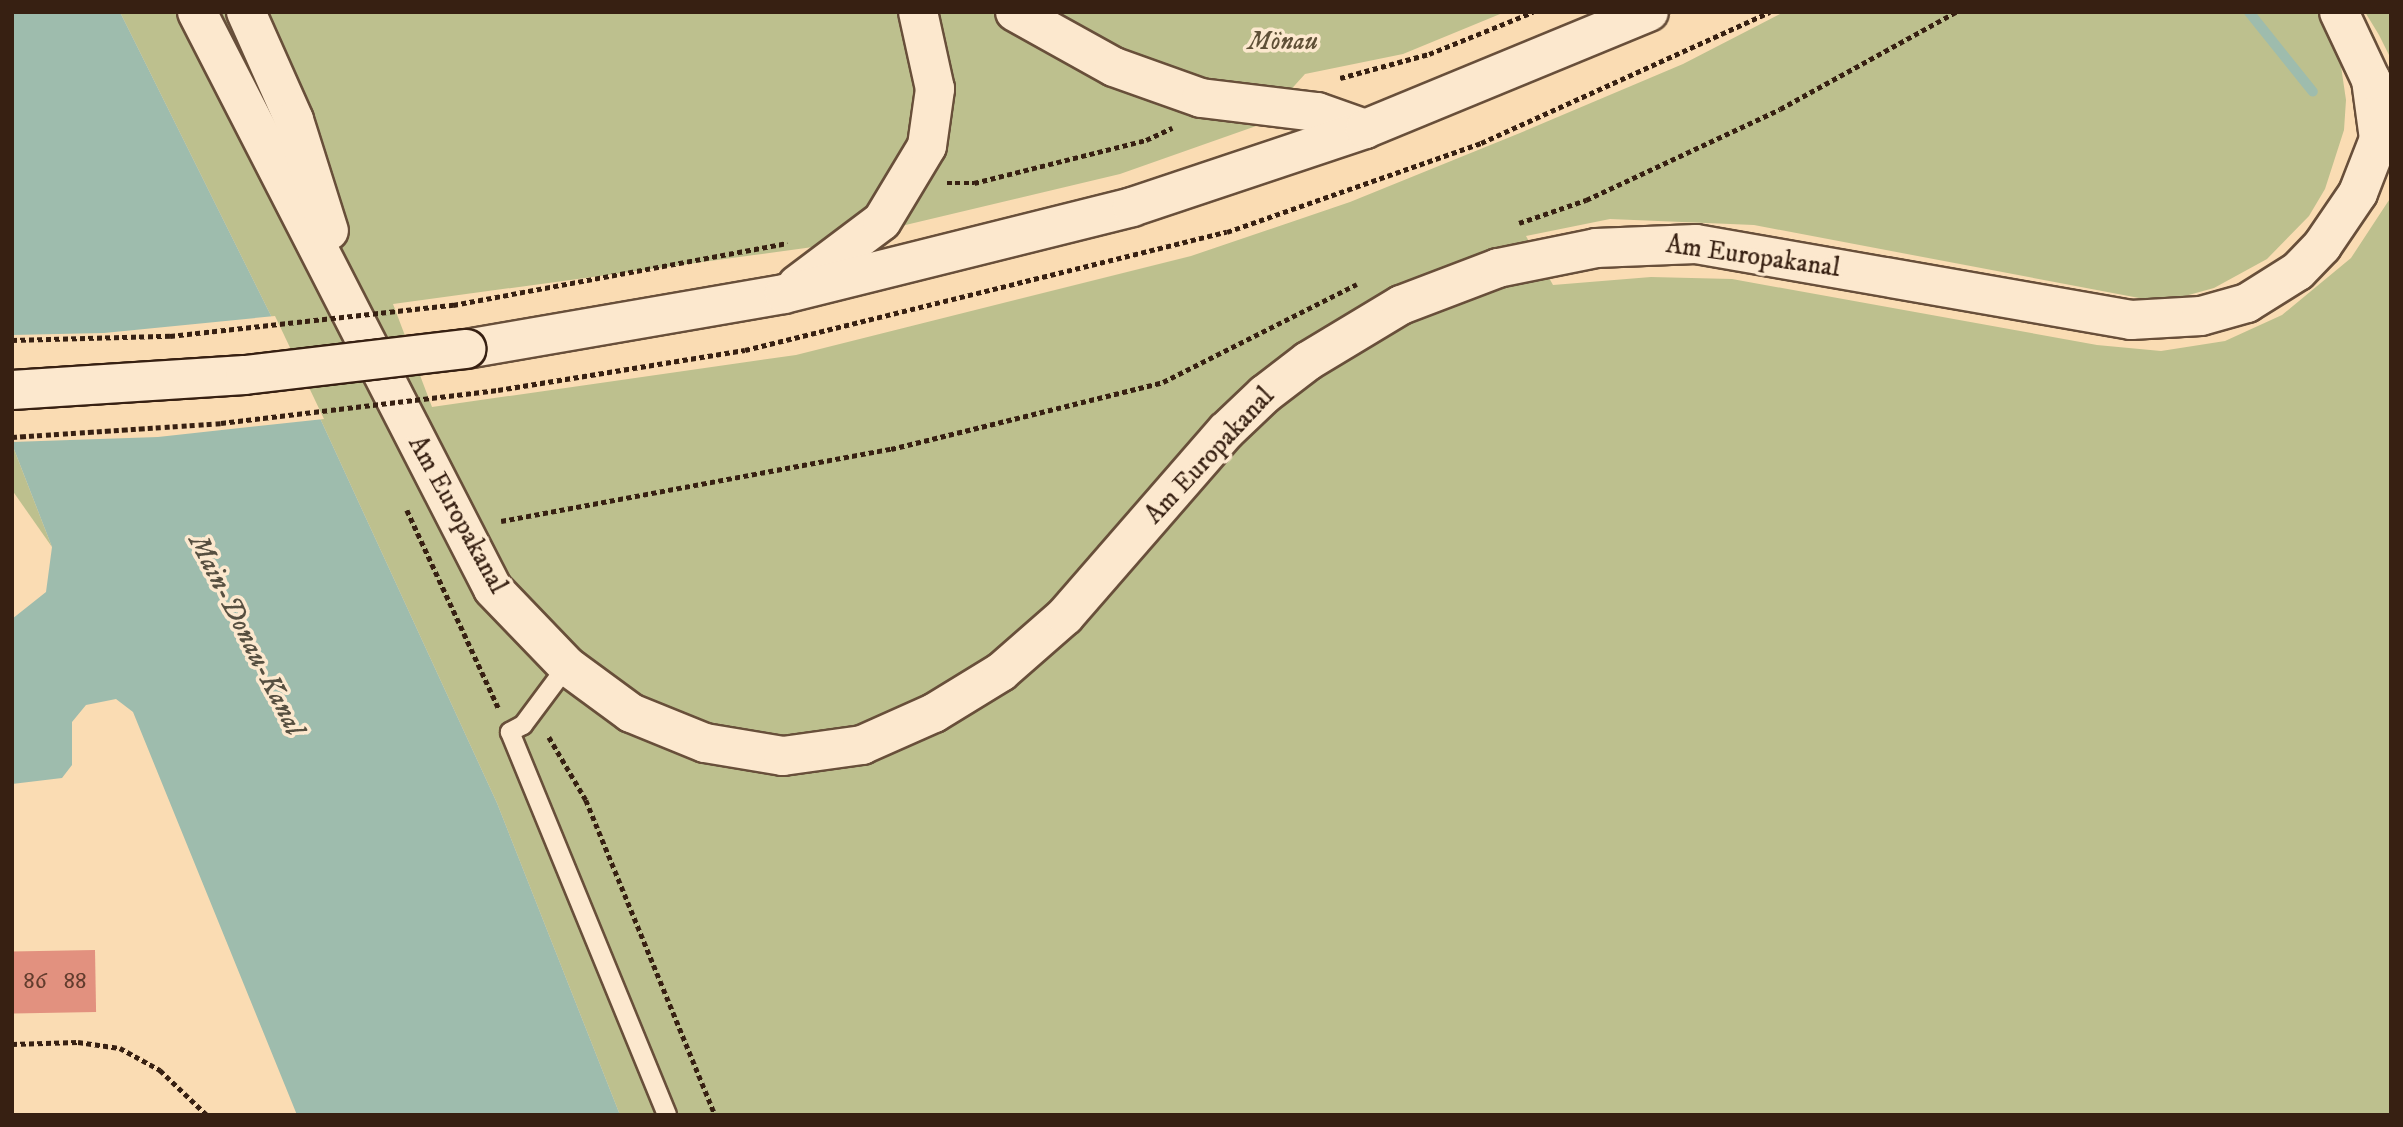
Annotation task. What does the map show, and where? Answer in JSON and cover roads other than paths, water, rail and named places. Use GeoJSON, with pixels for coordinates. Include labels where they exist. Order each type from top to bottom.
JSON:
{"type":"FeatureCollection","features":[{"type":"Feature","properties":{"kind":"main road","name":"Am Europakanal"},"geometry":{"type":"LineString","coordinates":[[197,12],[493,589],[567,666],[631,713],[705,743],[783,756],[862,745],[969,694],[1034,645],[1226,431],[1308,361],[1401,305],[1463,280],[1547,256],[1696,244],[2084,314],[2177,319],[2224,311],[2298,271],[2343,218],[2370,167],[2379,139],[2375,99],[2362,54],[2339,12]]}},
{"type":"Feature","properties":{"kind":"main road","name":"Am Europakanal"},"geometry":{"type":"LineString","coordinates":[[246,12],[294,120],[363,336]]}},
{"type":"Feature","properties":{"kind":"main road"},"geometry":{"type":"LineString","coordinates":[[784,294],[882,221],[913,177],[927,146],[935,89],[933,60],[918,12]]}},
{"type":"Feature","properties":{"kind":"main road"},"geometry":{"type":"LineString","coordinates":[[1015,12],[1114,67],[1201,98],[1317,112],[1365,129]]}},
{"type":"Feature","properties":{"kind":"main road"},"geometry":{"type":"LineString","coordinates":[[12,390],[245,375],[466,349],[784,294],[1132,207],[1365,129],[1649,12]]}},
{"type":"Feature","properties":{"kind":"lane"},"geometry":{"type":"LineString","coordinates":[[567,666],[534,712],[510,732],[667,1115]]}},
{"type":"Feature","properties":{"kind":"water","name":"Main-Donau-Kanal"},"geometry":{"type":"Polygon","coordinates":[[[12,12],[120,12],[296,366],[497,803],[620,1115],[297,1115],[133,712],[116,699],[86,705],[72,722],[72,765],[62,778],[12,784],[12,619],[46,592],[52,547],[12,444],[12,12]]]}},
{"type":"Feature","properties":{"kind":"waterway"},"geometry":{"type":"LineString","coordinates":[[2249,12],[2313,92]]}},
{"type":"Feature","properties":{"kind":"park label","name":"Mönau"},"geometry":{"type":"Point","coordinates":[1283,42]}}]}
